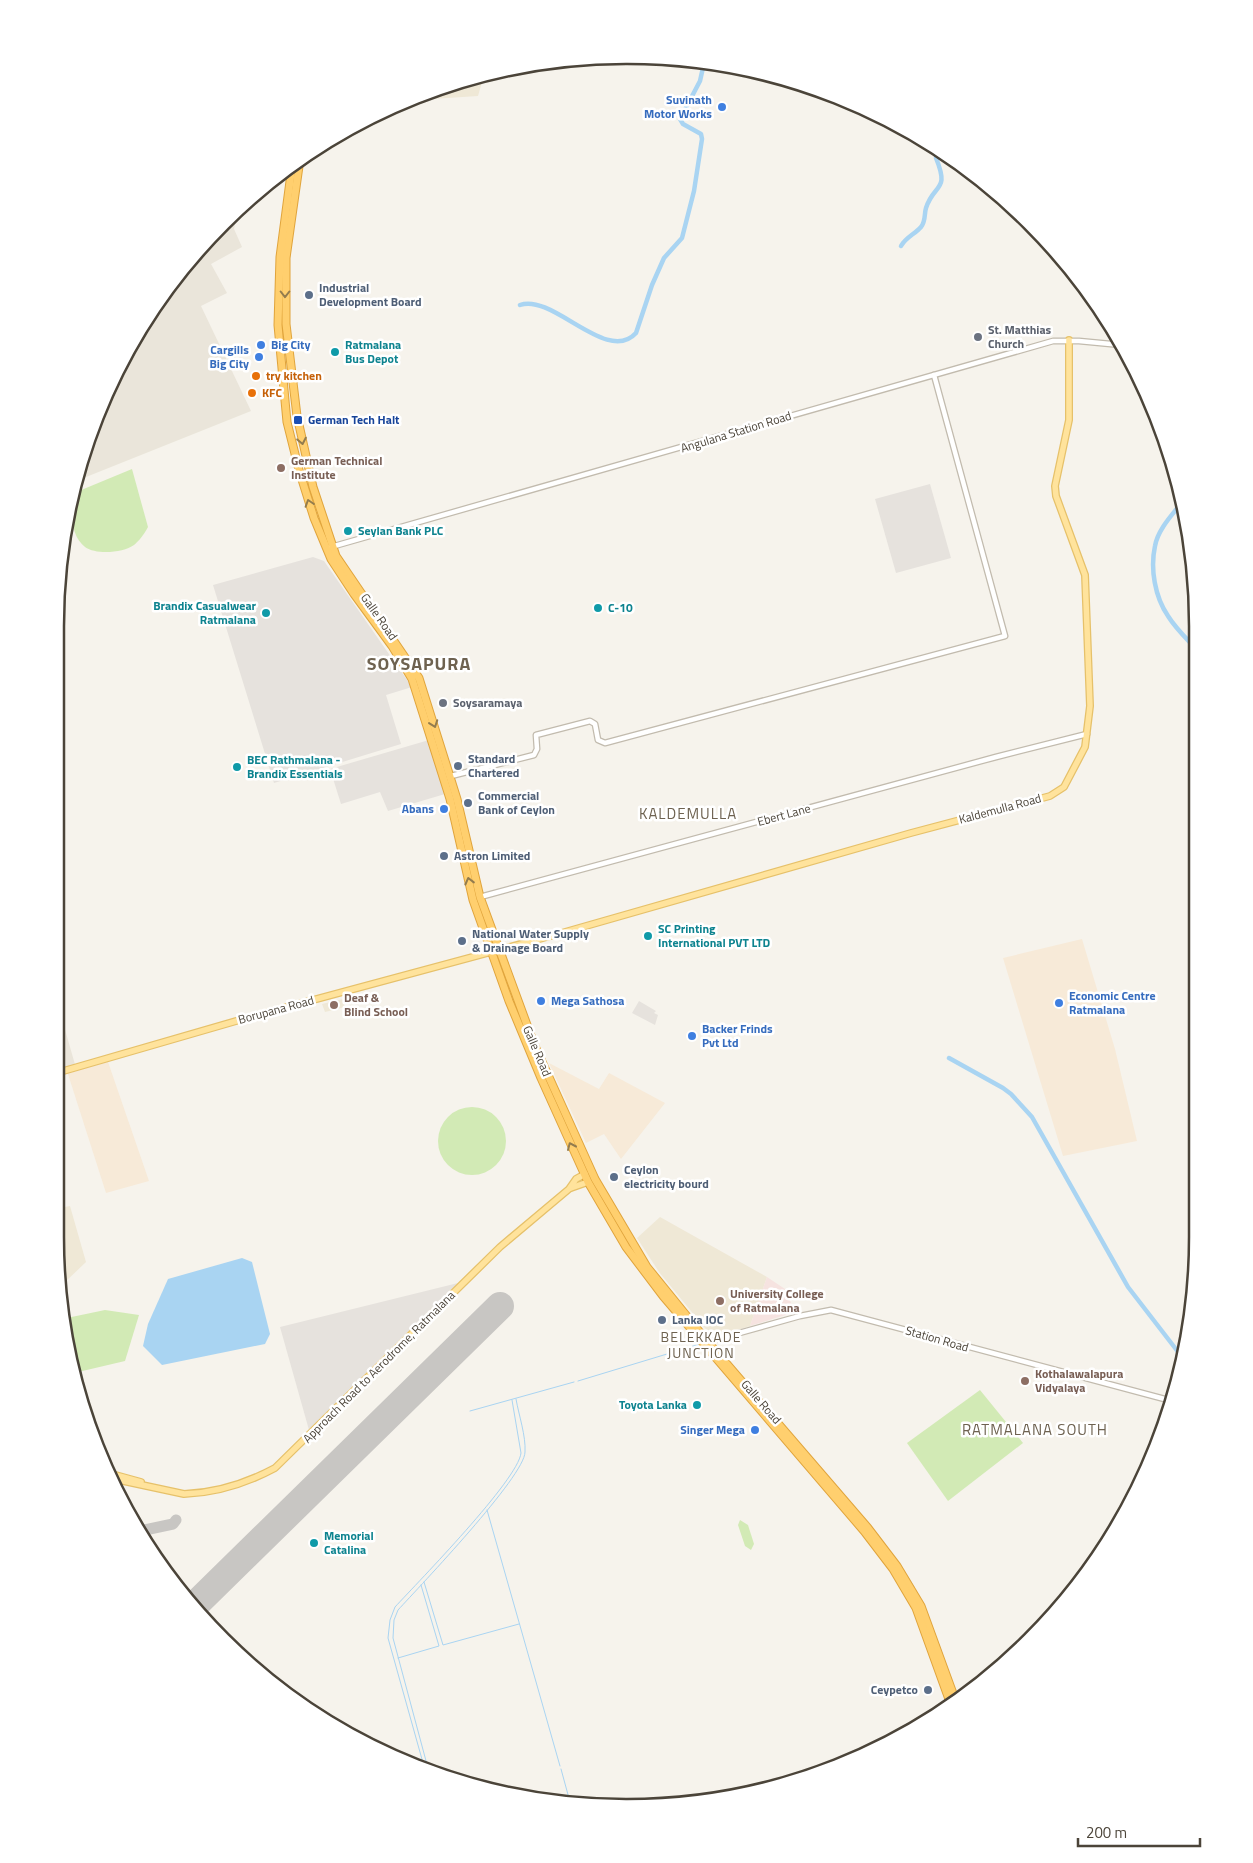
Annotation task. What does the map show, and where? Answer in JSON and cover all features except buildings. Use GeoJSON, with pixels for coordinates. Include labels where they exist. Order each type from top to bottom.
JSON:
{"type":"FeatureCollection","features":[{"type":"Feature","properties":{"kind":"highway","name":"Galle Road"},"geometry":{"type":"LineString","coordinates":[[298,170],[286,258],[286,324],[289,361],[304,452],[329,547],[416,673],[451,776],[480,897],[495,949]]}},
{"type":"Feature","properties":{"kind":"highway","name":"Galle Road"},"geometry":{"type":"LineString","coordinates":[[291,175],[280,258],[278,317],[281,374],[287,422],[299,470],[329,547],[354,594],[392,646],[412,679],[450,800],[473,900],[590,1176],[647,1267],[705,1342],[864,1531],[893,1569],[916,1608],[948,1697]]}},
{"type":"Feature","properties":{"kind":"highway","name":"Galle Road"},"geometry":{"type":"LineString","coordinates":[[705,1342],[868,1528],[898,1566],[921,1606],[953,1694]]}},
{"type":"Feature","properties":{"kind":"main road","name":"Kaldemulla Road"},"geometry":{"type":"LineString","coordinates":[[495,949],[558,934],[910,833],[1050,796],[1064,787],[1085,747],[1090,706],[1085,575],[1056,496],[1055,486],[1069,420],[1069,340]]}},
{"type":"Feature","properties":{"kind":"main road","name":"Borupana Road"},"geometry":{"type":"LineString","coordinates":[[64,1071],[495,949]]}},
{"type":"Feature","properties":{"kind":"main road","name":"Approach Road to Aerodrome, Ratmalana"},"geometry":{"type":"LineString","coordinates":[[120,1480],[184,1494],[209,1492],[258,1477],[275,1468],[500,1247],[569,1188],[590,1176]]}},
{"type":"Feature","properties":{"kind":"main road","name":"Approach Road to Aerodrome, Ratmalana"},"geometry":{"type":"LineString","coordinates":[[118,1476],[164,1490]]}},
{"type":"Feature","properties":{"kind":"street","name":"Angulana Station Road"},"geometry":{"type":"LineString","coordinates":[[329,547],[678,449],[887,386],[934,375],[1053,341],[1069,340],[1114,344]]}},
{"type":"Feature","properties":{"kind":"street"},"geometry":{"type":"LineString","coordinates":[[451,776],[534,755],[537,749],[536,735],[590,721],[595,724],[598,740],[605,743],[1005,636],[934,375]]}},
{"type":"Feature","properties":{"kind":"street","name":"Ebert Lane"},"geometry":{"type":"LineString","coordinates":[[480,897],[1087,734]]}},
{"type":"Feature","properties":{"kind":"street","name":"Station Road"},"geometry":{"type":"LineString","coordinates":[[705,1342],[800,1316],[831,1310],[1165,1399]]}},
{"type":"Feature","properties":{"kind":"shaded area"},"geometry":{"type":"Polygon","coordinates":[[[482,83],[478,96],[433,99],[482,83]]]}},
{"type":"Feature","properties":{"kind":"shaded area"},"geometry":{"type":"Polygon","coordinates":[[[235,223],[234,229],[242,247],[211,264],[227,293],[201,306],[251,411],[84,478],[107,411],[139,345],[180,284],[203,255],[235,223]]]}},
{"type":"Feature","properties":{"kind":"shaded area"},"geometry":{"type":"Polygon","coordinates":[[[930,484],[951,558],[896,573],[875,499],[930,484]]]}},
{"type":"Feature","properties":{"kind":"shaded area"},"geometry":{"type":"Polygon","coordinates":[[[313,557],[324,561],[412,687],[386,695],[401,744],[274,783],[213,585],[313,557]]]}},
{"type":"Feature","properties":{"kind":"shaded area"},"geometry":{"type":"Polygon","coordinates":[[[429,740],[445,794],[388,811],[380,792],[341,804],[330,769],[429,740]]]}},
{"type":"Feature","properties":{"kind":"shaded area","name":"Economic Centre Ratmalana"},"geometry":{"type":"Polygon","coordinates":[[[1082,939],[1115,1049],[1137,1141],[1063,1156],[1003,958],[1082,939]]]}},
{"type":"Feature","properties":{"kind":"shaded area","name":"Deaf & Blind School"},"geometry":{"type":"Polygon","coordinates":[[[343,999],[345,1007],[325,1012],[322,1004],[343,999]]]}},
{"type":"Feature","properties":{"kind":"shaded area"},"geometry":{"type":"Polygon","coordinates":[[[639,1001],[656,1011],[654,1013],[658,1015],[655,1025],[632,1013],[639,1001]]]}},
{"type":"Feature","properties":{"kind":"shaded area"},"geometry":{"type":"Polygon","coordinates":[[[64,1026],[76,1068],[64,1071],[64,1026]]]}},
{"type":"Feature","properties":{"kind":"shaded area"},"geometry":{"type":"Polygon","coordinates":[[[107,1059],[149,1181],[106,1193],[67,1071],[107,1059]]]}},
{"type":"Feature","properties":{"kind":"shaded area"},"geometry":{"type":"Polygon","coordinates":[[[549,1063],[599,1089],[609,1073],[665,1103],[621,1159],[604,1134],[586,1143],[549,1063]]]}},
{"type":"Feature","properties":{"kind":"shaded area"},"geometry":{"type":"Polygon","coordinates":[[[70,1206],[86,1262],[66,1281],[64,1236],[64,1207],[70,1206]]]}},
{"type":"Feature","properties":{"kind":"shaded area","name":"University College of Ratmalana"},"geometry":{"type":"Polygon","coordinates":[[[660,1217],[767,1277],[750,1326],[715,1337],[709,1333],[659,1272],[637,1238],[660,1217]]]}},
{"type":"Feature","properties":{"kind":"shaded area"},"geometry":{"type":"Polygon","coordinates":[[[767,1277],[785,1289],[795,1312],[750,1326],[767,1277]]]}},
{"type":"Feature","properties":{"kind":"shaded area"},"geometry":{"type":"Polygon","coordinates":[[[458,1283],[380,1359],[309,1430],[280,1327],[458,1283]]]}},
{"type":"Feature","properties":{"kind":"green space"},"geometry":{"type":"Polygon","coordinates":[[[132,469],[148,527],[140,539],[129,548],[117,551],[102,552],[85,547],[76,536],[73,527],[81,490],[132,469]]]}},
{"type":"Feature","properties":{"kind":"green space"},"geometry":{"type":"Polygon","coordinates":[[[472,1107],[485,1109],[496,1117],[504,1128],[506,1141],[504,1154],[496,1165],[485,1173],[472,1175],[459,1173],[448,1165],[440,1154],[438,1141],[440,1128],[448,1117],[459,1109],[472,1107]]]}},
{"type":"Feature","properties":{"kind":"green space"},"geometry":{"type":"Polygon","coordinates":[[[105,1310],[139,1315],[125,1361],[81,1371],[70,1317],[105,1310]]]}},
{"type":"Feature","properties":{"kind":"green space"},"geometry":{"type":"Polygon","coordinates":[[[980,1390],[1023,1443],[948,1501],[907,1443],[980,1390]]]}},
{"type":"Feature","properties":{"kind":"green space"},"geometry":{"type":"Polygon","coordinates":[[[740,1520],[748,1525],[754,1544],[751,1550],[745,1546],[738,1525],[740,1520]]]}},
{"type":"Feature","properties":{"kind":"water"},"geometry":{"type":"Polygon","coordinates":[[[242,1258],[252,1262],[270,1334],[265,1344],[162,1365],[143,1346],[148,1324],[168,1279],[242,1258]]]}},
{"type":"Feature","properties":{"kind":"waterway"},"geometry":{"type":"LineString","coordinates":[[520,305],[533,304],[548,309],[595,335],[610,340],[624,340],[636,333],[652,285],[664,258],[682,238],[694,191],[702,139],[701,134],[683,124],[680,119],[700,81],[703,69]]}},
{"type":"Feature","properties":{"kind":"waterway"},"geometry":{"type":"LineString","coordinates":[[901,246],[905,240],[923,225],[929,200],[941,182],[940,169],[936,157]]}},
{"type":"Feature","properties":{"kind":"waterway"},"geometry":{"type":"LineString","coordinates":[[1176,509],[1159,534],[1154,555],[1153,573],[1157,592],[1168,616],[1189,641]]}},
{"type":"Feature","properties":{"kind":"waterway"},"geometry":{"type":"LineString","coordinates":[[949,1058],[1003,1088],[1032,1117],[1128,1287],[1177,1351]]}},
{"type":"Feature","properties":{"kind":"waterway"},"geometry":{"type":"LineString","coordinates":[[578,1381],[700,1344]]}},
{"type":"Feature","properties":{"kind":"waterway"},"geometry":{"type":"LineString","coordinates":[[470,1411],[574,1382]]}},
{"type":"Feature","properties":{"kind":"waterway"},"geometry":{"type":"LineString","coordinates":[[426,1762],[393,1638],[394,1620],[398,1610],[491,1506],[520,1465],[525,1452],[525,1446],[516,1399]]}},
{"type":"Feature","properties":{"kind":"waterway"},"geometry":{"type":"LineString","coordinates":[[422,1760],[388,1638],[390,1620],[395,1607],[486,1507],[516,1466],[521,1453],[512,1400]]}},
{"type":"Feature","properties":{"kind":"waterway"},"geometry":{"type":"LineString","coordinates":[[487,1510],[560,1766]]}},
{"type":"Feature","properties":{"kind":"waterway"},"geometry":{"type":"LineString","coordinates":[[908,1577],[914,1587]]}},
{"type":"Feature","properties":{"kind":"waterway"},"geometry":{"type":"LineString","coordinates":[[424,1582],[443,1645],[519,1624]]}},
{"type":"Feature","properties":{"kind":"waterway"},"geometry":{"type":"LineString","coordinates":[[398,1658],[439,1646],[421,1585]]}},
{"type":"Feature","properties":{"kind":"waterway"},"geometry":{"type":"LineString","coordinates":[[917,1593],[919,1597]]}},
{"type":"Feature","properties":{"kind":"waterway"},"geometry":{"type":"LineString","coordinates":[[930,1621],[942,1653]]}},
{"type":"Feature","properties":{"kind":"waterway"},"geometry":{"type":"LineString","coordinates":[[943,1657],[946,1666]]}},
{"type":"Feature","properties":{"kind":"waterway"},"geometry":{"type":"LineString","coordinates":[[561,1769],[568,1796]]}},
{"type":"Feature","properties":{"kind":"taxiway"},"geometry":{"type":"LineString","coordinates":[[146,1530],[173,1524],[176,1520]]}},
{"type":"Feature","properties":{"kind":"runway"},"geometry":{"type":"LineString","coordinates":[[198,1602],[500,1306]]}},
{"type":"Feature","properties":{"kind":"place","name":"Suvinath Motor Works"},"geometry":{"type":"Point","coordinates":[722,107]}},
{"type":"Feature","properties":{"kind":"place","name":"Industrial Development Board"},"geometry":{"type":"Point","coordinates":[309,295]}},
{"type":"Feature","properties":{"kind":"place","name":"St. Matthias Church"},"geometry":{"type":"Point","coordinates":[978,337]}},
{"type":"Feature","properties":{"kind":"place","name":"Big City"},"geometry":{"type":"Point","coordinates":[261,345]}},
{"type":"Feature","properties":{"kind":"place","name":"Ratmalana Bus Depot"},"geometry":{"type":"Point","coordinates":[335,352]}},
{"type":"Feature","properties":{"kind":"place","name":"Cargills Big City"},"geometry":{"type":"Point","coordinates":[259,357]}},
{"type":"Feature","properties":{"kind":"place","name":"try kitchen"},"geometry":{"type":"Point","coordinates":[256,376]}},
{"type":"Feature","properties":{"kind":"place","name":"KFC"},"geometry":{"type":"Point","coordinates":[252,393]}},
{"type":"Feature","properties":{"kind":"place","name":"German Tech Halt"},"geometry":{"type":"Point","coordinates":[298,420]}},
{"type":"Feature","properties":{"kind":"place","name":"German Technical Institute"},"geometry":{"type":"Point","coordinates":[281,468]}},
{"type":"Feature","properties":{"kind":"place","name":"Seylan Bank PLC"},"geometry":{"type":"Point","coordinates":[348,531]}},
{"type":"Feature","properties":{"kind":"place","name":"C-10"},"geometry":{"type":"Point","coordinates":[598,608]}},
{"type":"Feature","properties":{"kind":"place","name":"Brandix Casualwear Ratmalana"},"geometry":{"type":"Point","coordinates":[266,613]}},
{"type":"Feature","properties":{"kind":"place","name":"Soysaramaya"},"geometry":{"type":"Point","coordinates":[443,703]}},
{"type":"Feature","properties":{"kind":"place","name":"Standard Chartered"},"geometry":{"type":"Point","coordinates":[458,766]}},
{"type":"Feature","properties":{"kind":"place","name":"BEC Rathmalana - Brandix Essentials"},"geometry":{"type":"Point","coordinates":[237,767]}},
{"type":"Feature","properties":{"kind":"place","name":"Commercial Bank of Ceylon"},"geometry":{"type":"Point","coordinates":[468,803]}},
{"type":"Feature","properties":{"kind":"place","name":"Abans"},"geometry":{"type":"Point","coordinates":[444,809]}},
{"type":"Feature","properties":{"kind":"place","name":"Astron Limited"},"geometry":{"type":"Point","coordinates":[444,856]}},
{"type":"Feature","properties":{"kind":"place","name":"SC Printing International PVT LTD"},"geometry":{"type":"Point","coordinates":[648,936]}},
{"type":"Feature","properties":{"kind":"place","name":"National Water Supply & Drainage Board"},"geometry":{"type":"Point","coordinates":[462,941]}},
{"type":"Feature","properties":{"kind":"place","name":"Mega Sathosa"},"geometry":{"type":"Point","coordinates":[541,1001]}},
{"type":"Feature","properties":{"kind":"place","name":"Economic Centre Ratmalana"},"geometry":{"type":"Point","coordinates":[1059,1003]}},
{"type":"Feature","properties":{"kind":"place","name":"Deaf & Blind School"},"geometry":{"type":"Point","coordinates":[334,1005]}},
{"type":"Feature","properties":{"kind":"place","name":"Backer Frinds Pvt Ltd"},"geometry":{"type":"Point","coordinates":[692,1036]}},
{"type":"Feature","properties":{"kind":"place","name":"Ceylon electricity bourd"},"geometry":{"type":"Point","coordinates":[614,1177]}},
{"type":"Feature","properties":{"kind":"place","name":"University College of Ratmalana"},"geometry":{"type":"Point","coordinates":[720,1301]}},
{"type":"Feature","properties":{"kind":"place","name":"Lanka IOC"},"geometry":{"type":"Point","coordinates":[662,1320]}},
{"type":"Feature","properties":{"kind":"place","name":"Kothalawalapura Vidyalaya"},"geometry":{"type":"Point","coordinates":[1025,1381]}},
{"type":"Feature","properties":{"kind":"place","name":"Toyota Lanka"},"geometry":{"type":"Point","coordinates":[697,1405]}},
{"type":"Feature","properties":{"kind":"place","name":"Singer Mega"},"geometry":{"type":"Point","coordinates":[755,1430]}},
{"type":"Feature","properties":{"kind":"place","name":"Memorial Catalina"},"geometry":{"type":"Point","coordinates":[314,1543]}},
{"type":"Feature","properties":{"kind":"place","name":"Ceypetco"},"geometry":{"type":"Point","coordinates":[928,1690]}},
{"type":"Feature","properties":{"kind":"district","name":"SOYSAPURA"},"geometry":{"type":"Point","coordinates":[419,664]}},
{"type":"Feature","properties":{"kind":"district","name":"KALDEMULLA"},"geometry":{"type":"Point","coordinates":[688,814]}},
{"type":"Feature","properties":{"kind":"district","name":"BELEKKADE JUNCTION"},"geometry":{"type":"Point","coordinates":[701,1345]}},
{"type":"Feature","properties":{"kind":"district","name":"RATMALANA SOUTH"},"geometry":{"type":"Point","coordinates":[1035,1430]}}]}
